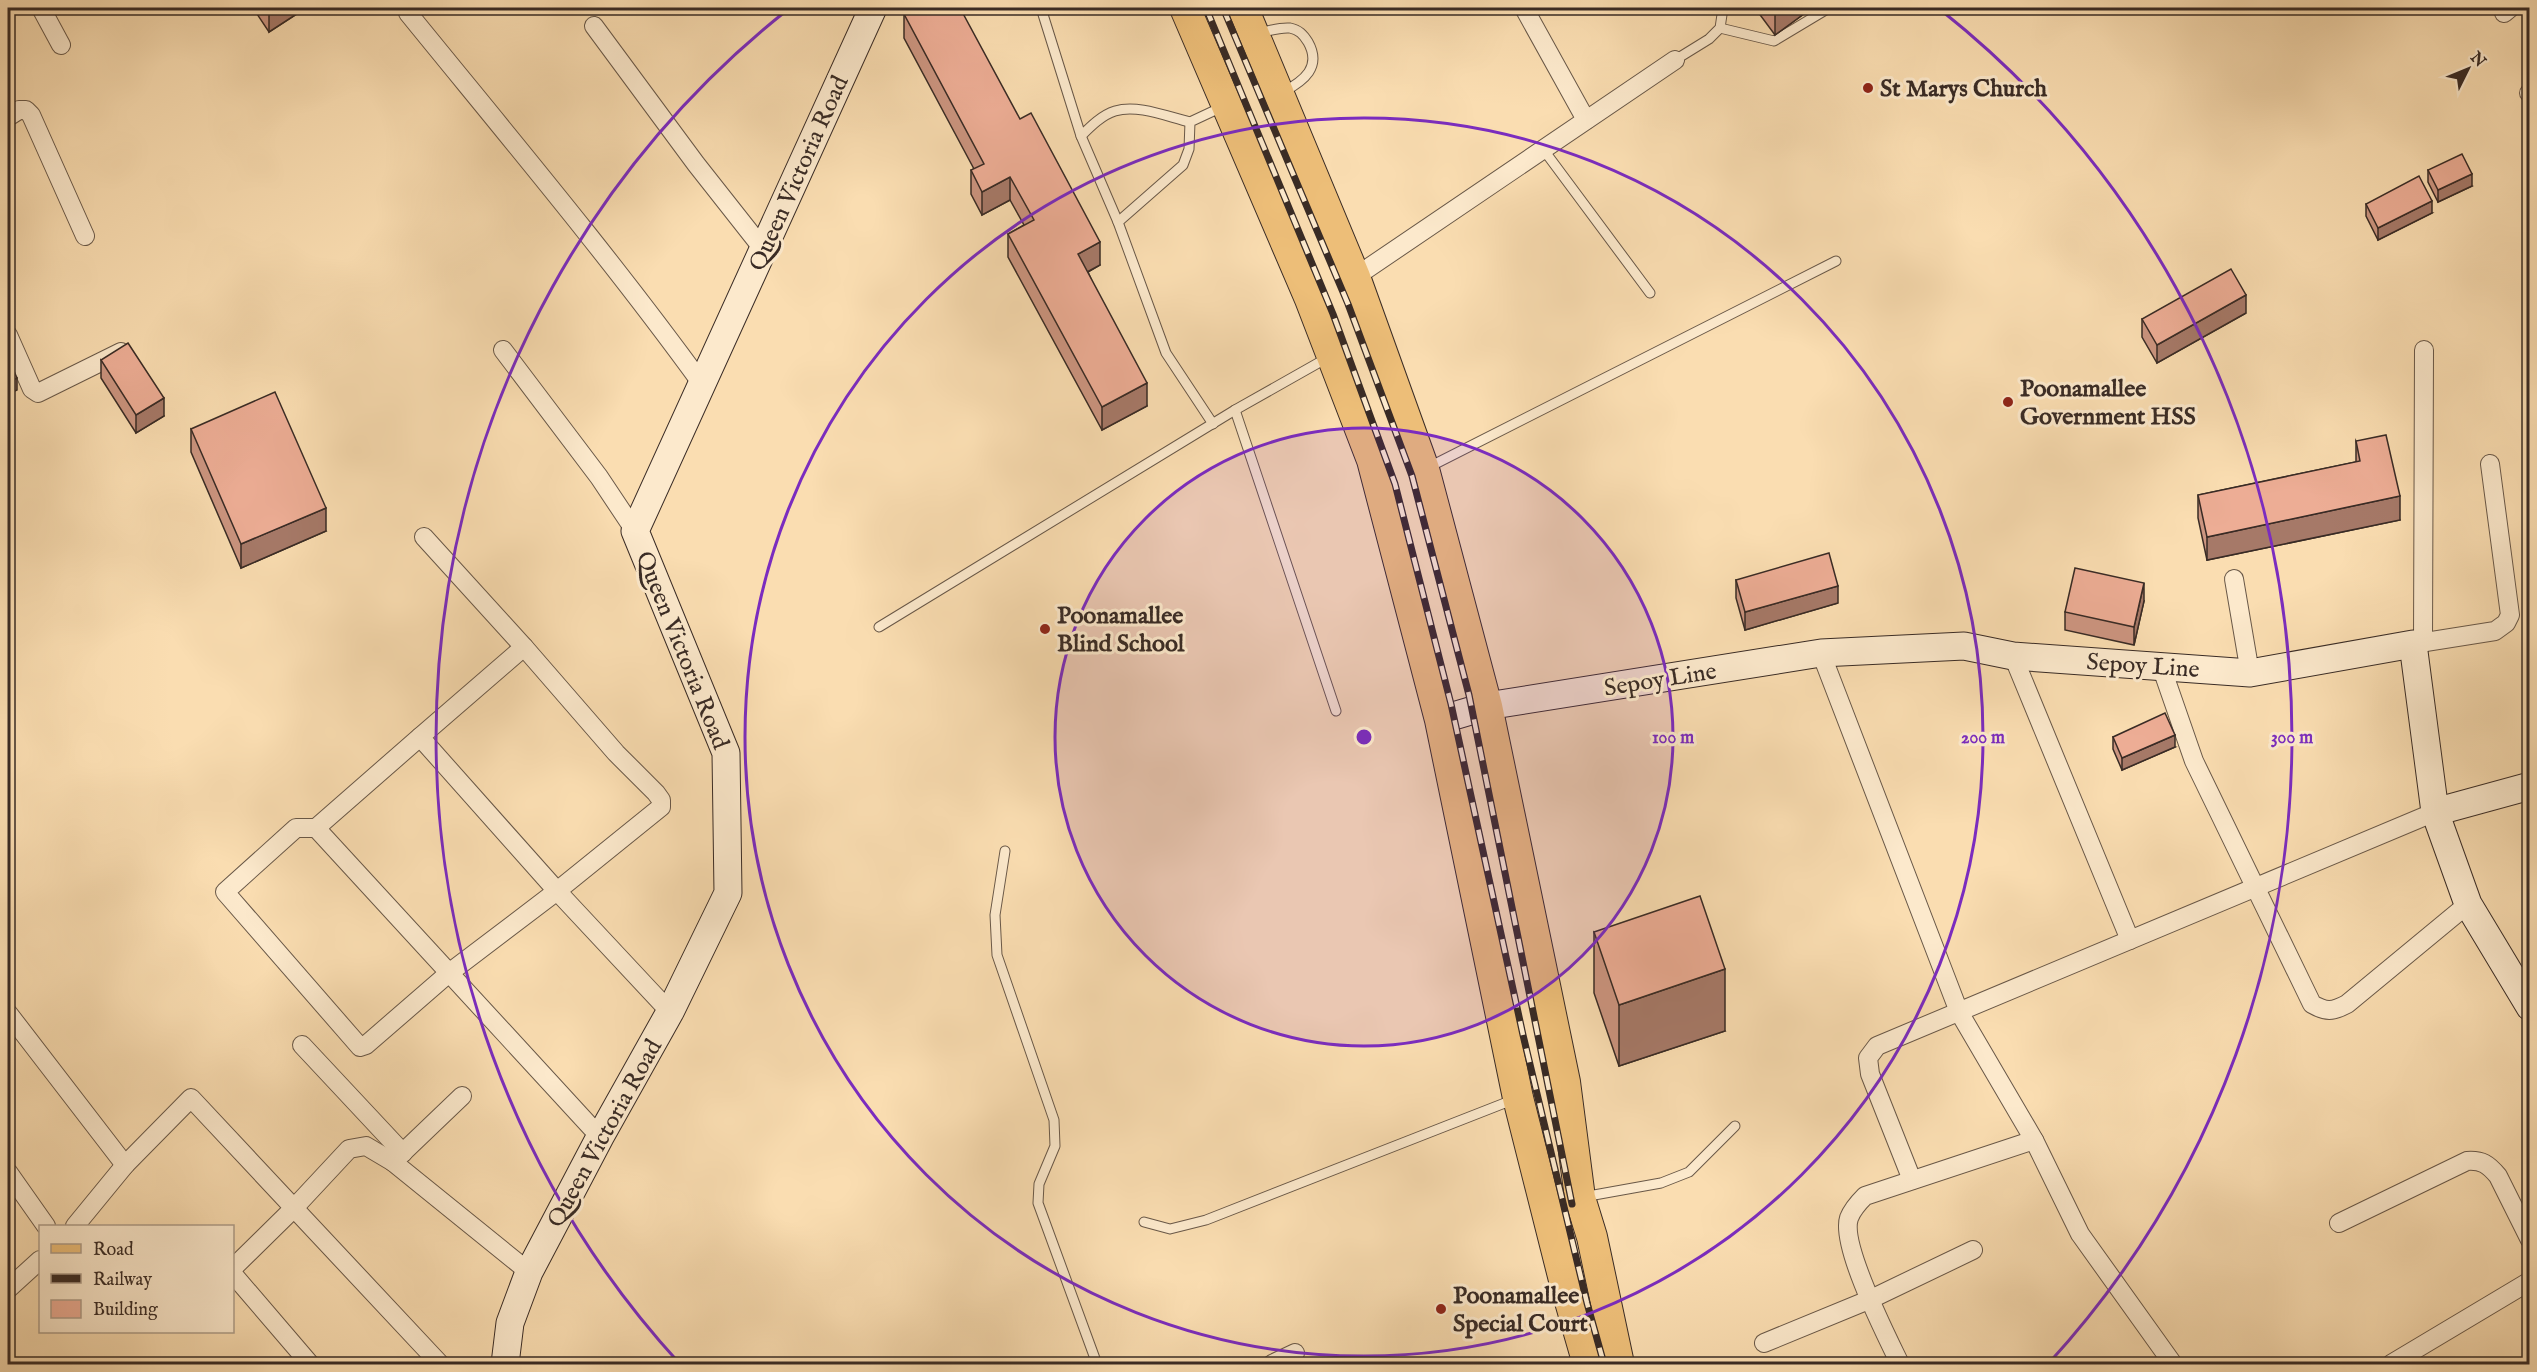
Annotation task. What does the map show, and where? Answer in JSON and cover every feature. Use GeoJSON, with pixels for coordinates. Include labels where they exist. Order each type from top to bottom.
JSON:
{"type":"FeatureCollection","features":[{"type":"Feature","properties":{"kind":"main road"},"geometry":{"type":"LineString","coordinates":[[1185,8],[1332,355],[1372,460],[1440,720],[1518,1098],[1588,1365]]}},
{"type":"Feature","properties":{"kind":"main road"},"geometry":{"type":"LineString","coordinates":[[1249,21],[1355,277],[1424,469],[1487,706],[1565,1082],[1580,1198],[1592,1237],[1619,1365]]}},
{"type":"Feature","properties":{"kind":"street"},"geometry":{"type":"LineString","coordinates":[[41,8],[61,45]]}},
{"type":"Feature","properties":{"kind":"street"},"geometry":{"type":"LineString","coordinates":[[1524,8],[1586,120]]}},
{"type":"Feature","properties":{"kind":"street","name":"Queen Victoria Road"},"geometry":{"type":"LineString","coordinates":[[505,1365],[510,1323],[529,1272],[600,1137],[670,1012],[728,893],[726,753],[635,531],[869,9]]}},
{"type":"Feature","properties":{"kind":"street"},"geometry":{"type":"LineString","coordinates":[[408,13],[574,217],[654,318],[702,384]]}},
{"type":"Feature","properties":{"kind":"street"},"geometry":{"type":"LineString","coordinates":[[594,26],[696,164],[763,249]]}},
{"type":"Feature","properties":{"kind":"street"},"geometry":{"type":"LineString","coordinates":[[1355,277],[1675,60]]}},
{"type":"Feature","properties":{"kind":"street"},"geometry":{"type":"LineString","coordinates":[[8,117],[19,110],[26,110],[31,115],[85,236]]}},
{"type":"Feature","properties":{"kind":"street"},"geometry":{"type":"LineString","coordinates":[[8,335],[32,389],[38,393],[124,350]]}},
{"type":"Feature","properties":{"kind":"street"},"geometry":{"type":"LineString","coordinates":[[2424,350],[2418,644],[2435,812],[2468,904],[2529,1007]]}},
{"type":"Feature","properties":{"kind":"street"},"geometry":{"type":"LineString","coordinates":[[503,351],[599,477],[635,531]]}},
{"type":"Feature","properties":{"kind":"street"},"geometry":{"type":"LineString","coordinates":[[2418,644],[2495,631],[2506,623],[2510,615],[2490,464]]}},
{"type":"Feature","properties":{"kind":"street"},"geometry":{"type":"LineString","coordinates":[[424,537],[524,647],[616,753],[661,800],[661,807],[557,891],[449,972],[360,1047],[225,892],[296,828],[316,828],[524,647]]}},
{"type":"Feature","properties":{"kind":"street"},"geometry":{"type":"LineString","coordinates":[[2234,579],[2250,673]]}},
{"type":"Feature","properties":{"kind":"street","name":"Sepoy Line"},"geometry":{"type":"LineString","coordinates":[[1440,720],[1487,706],[1821,653],[1964,646],[2013,656],[2250,673],[2418,644]]}},
{"type":"Feature","properties":{"kind":"street"},"geometry":{"type":"LineString","coordinates":[[1821,653],[1959,1012],[2034,1140],[2080,1234],[2173,1365]]}},
{"type":"Feature","properties":{"kind":"street"},"geometry":{"type":"LineString","coordinates":[[2013,656],[2130,940]]}},
{"type":"Feature","properties":{"kind":"street"},"geometry":{"type":"LineString","coordinates":[[2162,666],[2194,761],[2312,1004],[2324,1011],[2334,1011],[2346,1004],[2468,904]]}},
{"type":"Feature","properties":{"kind":"street"},"geometry":{"type":"LineString","coordinates":[[420,737],[557,891],[670,1012]]}},
{"type":"Feature","properties":{"kind":"street"},"geometry":{"type":"LineString","coordinates":[[1912,1180],[1870,1074],[1868,1058],[1877,1046],[2435,812],[2529,786]]}},
{"type":"Feature","properties":{"kind":"street"},"geometry":{"type":"LineString","coordinates":[[316,828],[600,1137]]}},
{"type":"Feature","properties":{"kind":"street"},"geometry":{"type":"LineString","coordinates":[[8,1013],[125,1165]]}},
{"type":"Feature","properties":{"kind":"street"},"geometry":{"type":"LineString","coordinates":[[302,1045],[398,1157],[529,1272]]}},
{"type":"Feature","properties":{"kind":"street"},"geometry":{"type":"LineString","coordinates":[[398,1157],[462,1096]]}},
{"type":"Feature","properties":{"kind":"street"},"geometry":{"type":"LineString","coordinates":[[77,1225],[125,1165],[191,1098],[440,1365]]}},
{"type":"Feature","properties":{"kind":"street"},"geometry":{"type":"LineString","coordinates":[[1900,1365],[1848,1242],[1848,1219],[1865,1196],[2034,1140]]}},
{"type":"Feature","properties":{"kind":"street"},"geometry":{"type":"LineString","coordinates":[[234,1269],[349,1149],[366,1146],[398,1157]]}},
{"type":"Feature","properties":{"kind":"street"},"geometry":{"type":"LineString","coordinates":[[2339,1223],[2467,1161],[2480,1160],[2491,1167],[2498,1176],[2529,1240]]}},
{"type":"Feature","properties":{"kind":"street"},"geometry":{"type":"LineString","coordinates":[[8,1172],[45,1225]]}},
{"type":"Feature","properties":{"kind":"street"},"geometry":{"type":"LineString","coordinates":[[1764,1343],[1871,1299],[1973,1250]]}},
{"type":"Feature","properties":{"kind":"street"},"geometry":{"type":"LineString","coordinates":[[8,1289],[39,1261]]}},
{"type":"Feature","properties":{"kind":"street"},"geometry":{"type":"LineString","coordinates":[[234,1273],[310,1365]]}},
{"type":"Feature","properties":{"kind":"street"},"geometry":{"type":"LineString","coordinates":[[2391,1365],[2529,1281]]}},
{"type":"Feature","properties":{"kind":"street"},"geometry":{"type":"LineString","coordinates":[[1272,1365],[1295,1353]]}},
{"type":"Feature","properties":{"kind":"lane"},"geometry":{"type":"LineString","coordinates":[[1041,8],[1081,136],[1118,222],[1166,353],[1213,424]]}},
{"type":"Feature","properties":{"kind":"lane"},"geometry":{"type":"LineString","coordinates":[[1675,60],[1709,39],[1720,28],[1723,8]]}},
{"type":"Feature","properties":{"kind":"lane"},"geometry":{"type":"LineString","coordinates":[[1720,28],[1774,41],[1830,8]]}},
{"type":"Feature","properties":{"kind":"lane"},"geometry":{"type":"LineString","coordinates":[[1249,21],[1276,28],[1292,28],[1302,33],[1312,49],[1314,63],[1309,74],[1300,83],[1279,93]]}},
{"type":"Feature","properties":{"kind":"lane"},"geometry":{"type":"LineString","coordinates":[[1081,136],[1097,120],[1116,110],[1141,110],[1190,123],[1227,105]]}},
{"type":"Feature","properties":{"kind":"lane"},"geometry":{"type":"LineString","coordinates":[[1118,222],[1183,165],[1189,149],[1190,123]]}},
{"type":"Feature","properties":{"kind":"lane"},"geometry":{"type":"LineString","coordinates":[[1543,149],[1650,293]]}},
{"type":"Feature","properties":{"kind":"lane"},"geometry":{"type":"LineString","coordinates":[[1424,469],[1836,261]]}},
{"type":"Feature","properties":{"kind":"lane"},"geometry":{"type":"LineString","coordinates":[[879,627],[1235,410],[1332,355]]}},
{"type":"Feature","properties":{"kind":"lane"},"geometry":{"type":"LineString","coordinates":[[1235,410],[1336,711]]}},
{"type":"Feature","properties":{"kind":"lane"},"geometry":{"type":"LineString","coordinates":[[1005,851],[995,915],[997,955],[1054,1120],[1055,1146],[1039,1184],[1038,1203],[1097,1365]]}},
{"type":"Feature","properties":{"kind":"lane"},"geometry":{"type":"LineString","coordinates":[[1144,1222],[1170,1229],[1206,1220],[1518,1098]]}},
{"type":"Feature","properties":{"kind":"lane"},"geometry":{"type":"LineString","coordinates":[[1580,1198],[1661,1183],[1689,1172],[1735,1126]]}},
{"type":"Feature","properties":{"kind":"building"},"geometry":{"type":"Polygon","coordinates":[[[916,8],[960,8],[1020,119],[1031,113],[1100,242],[1078,254],[1147,383],[1102,407],[1008,234],[1034,220],[1010,177],[982,192],[971,170],[984,164],[904,14],[916,8]]]}},
{"type":"Feature","properties":{"kind":"building"},"geometry":{"type":"Polygon","coordinates":[[[2462,154],[2472,174],[2438,190],[2428,170],[2462,154]]]}},
{"type":"Feature","properties":{"kind":"building"},"geometry":{"type":"Polygon","coordinates":[[[2419,176],[2432,201],[2378,228],[2366,204],[2419,176]]]}},
{"type":"Feature","properties":{"kind":"building"},"geometry":{"type":"Polygon","coordinates":[[[2231,269],[2246,295],[2157,345],[2142,319],[2231,269]]]}},
{"type":"Feature","properties":{"kind":"building"},"geometry":{"type":"Polygon","coordinates":[[[128,343],[164,398],[136,415],[101,360],[128,343]]]}},
{"type":"Feature","properties":{"kind":"building"},"geometry":{"type":"Polygon","coordinates":[[[8,357],[17,378],[8,382],[8,357]]]}},
{"type":"Feature","properties":{"kind":"building"},"geometry":{"type":"Polygon","coordinates":[[[275,392],[326,508],[241,544],[191,429],[275,392]]]}},
{"type":"Feature","properties":{"kind":"building"},"geometry":{"type":"Polygon","coordinates":[[[2386,435],[2400,496],[2207,537],[2198,495],[2360,461],[2356,441],[2386,435]]]}},
{"type":"Feature","properties":{"kind":"building"},"geometry":{"type":"Polygon","coordinates":[[[1829,553],[1838,586],[1745,612],[1736,580],[1829,553]]]}},
{"type":"Feature","properties":{"kind":"building"},"geometry":{"type":"Polygon","coordinates":[[[2075,568],[2144,583],[2134,627],[2065,612],[2075,568]]]}},
{"type":"Feature","properties":{"kind":"building"},"geometry":{"type":"Polygon","coordinates":[[[2165,713],[2175,735],[2122,758],[2113,737],[2165,713]]]}},
{"type":"Feature","properties":{"kind":"building"},"geometry":{"type":"Polygon","coordinates":[[[1700,896],[1725,969],[1619,1005],[1594,932],[1700,896]]]}},
{"type":"Feature","properties":{"kind":"railway"},"geometry":{"type":"LineString","coordinates":[[1206,8],[1333,314],[1395,484],[1451,704],[1523,1035],[1587,1303],[1604,1364]]}},
{"type":"Feature","properties":{"kind":"railway"},"geometry":{"type":"LineString","coordinates":[[1223,8],[1348,304],[1412,476],[1469,695],[1572,1204]]}},
{"type":"Feature","properties":{"kind":"place","name":"St Marys Church"},"geometry":{"type":"Point","coordinates":[1868,88]}},
{"type":"Feature","properties":{"kind":"place","name":"Poonamallee Government HSS"},"geometry":{"type":"Point","coordinates":[2008,402]}},
{"type":"Feature","properties":{"kind":"place","name":"Poonamallee Blind School"},"geometry":{"type":"Point","coordinates":[1045,629]}},
{"type":"Feature","properties":{"kind":"place","name":"Poonamallee Special Court"},"geometry":{"type":"Point","coordinates":[1441,1309]}}]}
